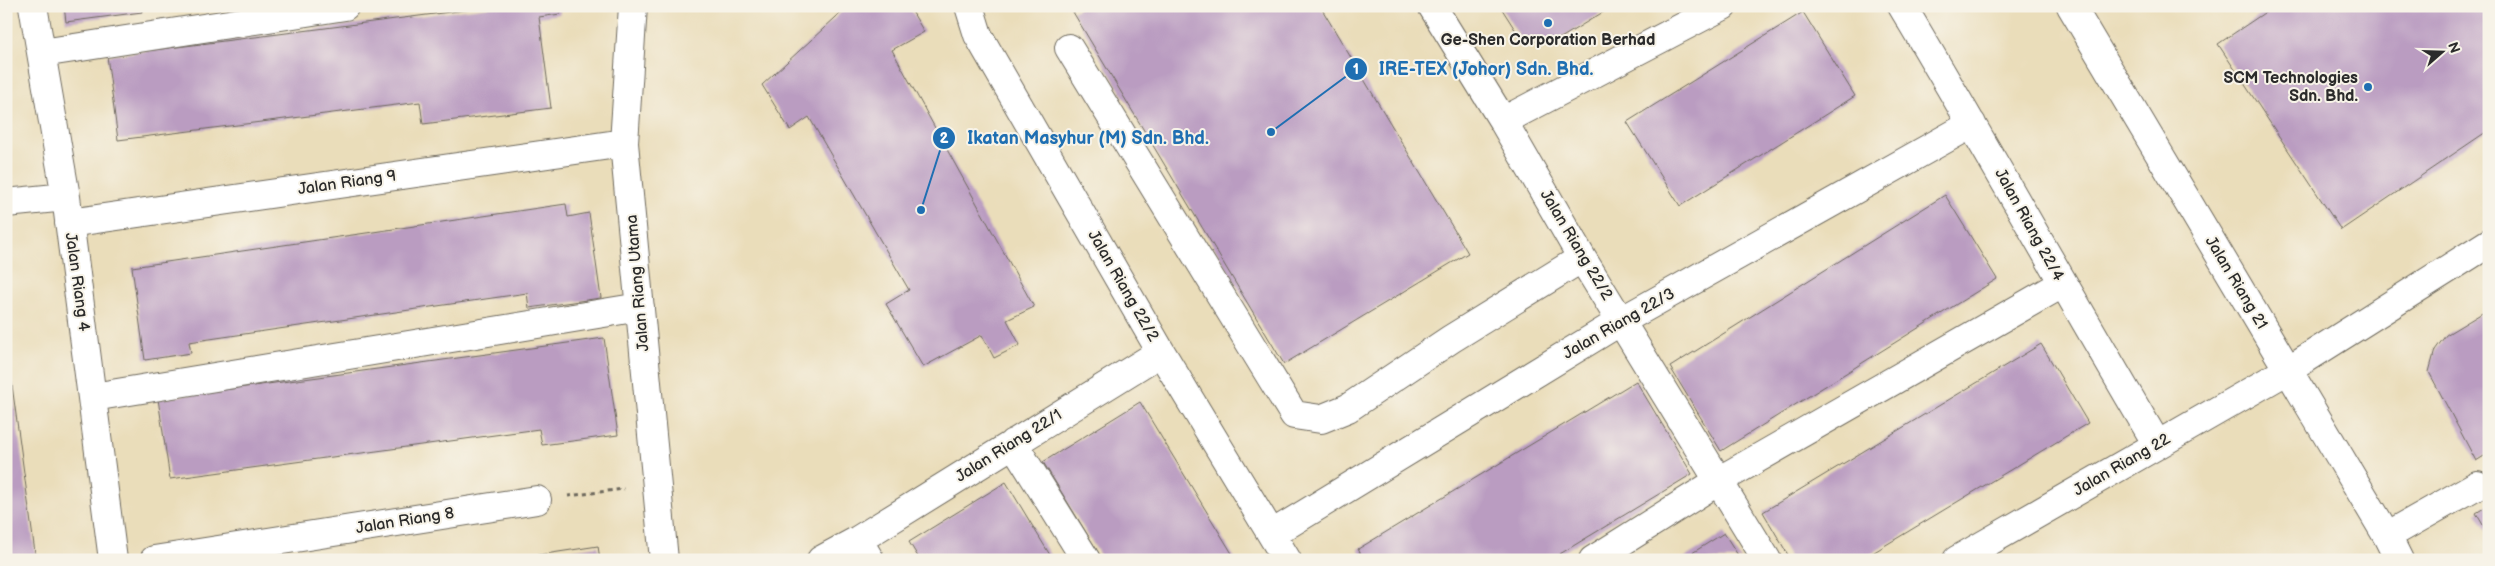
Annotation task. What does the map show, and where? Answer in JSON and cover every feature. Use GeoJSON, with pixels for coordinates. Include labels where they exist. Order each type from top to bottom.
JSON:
{"type":"FeatureCollection","features":[{"type":"Feature","properties":{"kind":"street","name":"Jalan Riang 4"},"geometry":{"type":"LineString","coordinates":[[33,6],[66,196],[113,560]]}},
{"type":"Feature","properties":{"kind":"street"},"geometry":{"type":"LineString","coordinates":[[42,54],[345,6]]}},
{"type":"Feature","properties":{"kind":"street","name":"Jalan Riang Utama"},"geometry":{"type":"LineString","coordinates":[[633,6],[628,51],[624,143],[664,560]]}},
{"type":"Feature","properties":{"kind":"street","name":"Jalan Riang 22/2"},"geometry":{"type":"LineString","coordinates":[[969,6],[978,35],[1161,352],[1287,560]]}},
{"type":"Feature","properties":{"kind":"street","name":"Jalan Riang 22/2"},"geometry":{"type":"LineString","coordinates":[[1432,6],[1503,121],[1582,258],[1720,480],[1767,560]]}},
{"type":"Feature","properties":{"kind":"street"},"geometry":{"type":"LineString","coordinates":[[1503,121],[1723,6]]}},
{"type":"Feature","properties":{"kind":"street","name":"Jalan Riang 22/4"},"geometry":{"type":"LineString","coordinates":[[1902,6],[1972,124],[2062,284],[2157,444]]}},
{"type":"Feature","properties":{"kind":"street","name":"Jalan Riang 21"},"geometry":{"type":"LineString","coordinates":[[2071,6],[2393,548]]}},
{"type":"Feature","properties":{"kind":"street"},"geometry":{"type":"LineString","coordinates":[[1069,48],[1294,415],[1321,419],[1348,408],[1451,339],[1582,258]]}},
{"type":"Feature","properties":{"kind":"street","name":"Jalan Riang 22/3"},"geometry":{"type":"LineString","coordinates":[[1272,534],[1621,321],[1972,124]]}},
{"type":"Feature","properties":{"kind":"street","name":"Jalan Riang 9"},"geometry":{"type":"LineString","coordinates":[[69,223],[624,143]]}},
{"type":"Feature","properties":{"kind":"street"},"geometry":{"type":"LineString","coordinates":[[6,203],[66,196]]}},
{"type":"Feature","properties":{"kind":"street","name":"Jalan Riang 22"},"geometry":{"type":"LineString","coordinates":[[1957,560],[2288,370],[2489,243]]}},
{"type":"Feature","properties":{"kind":"street"},"geometry":{"type":"LineString","coordinates":[[1593,560],[1720,480],[2062,284]]}},
{"type":"Feature","properties":{"kind":"street"},"geometry":{"type":"LineString","coordinates":[[93,397],[640,307]]}},
{"type":"Feature","properties":{"kind":"street","name":"Jalan Riang 22/1"},"geometry":{"type":"LineString","coordinates":[[821,560],[864,550],[1013,443],[1161,352]]}},
{"type":"Feature","properties":{"kind":"street"},"geometry":{"type":"LineString","coordinates":[[1013,443],[1086,560]]}},
{"type":"Feature","properties":{"kind":"street"},"geometry":{"type":"LineString","coordinates":[[2393,548],[2477,485]]}},
{"type":"Feature","properties":{"kind":"street","name":"Jalan Riang 8"},"geometry":{"type":"LineString","coordinates":[[154,560],[537,500]]}},
{"type":"Feature","properties":{"kind":"path"},"geometry":{"type":"LineString","coordinates":[[537,500],[657,485]]}},
{"type":"Feature","properties":{"kind":"building"},"geometry":{"type":"Polygon","coordinates":[[[64,6],[141,6],[142,12],[66,22],[64,6]]]}},
{"type":"Feature","properties":{"kind":"building"},"geometry":{"type":"Polygon","coordinates":[[[497,6],[559,6],[560,14],[539,17],[551,108],[423,124],[420,102],[118,140],[107,56],[497,6]]]}},
{"type":"Feature","properties":{"kind":"building"},"geometry":{"type":"Polygon","coordinates":[[[848,6],[909,6],[924,32],[892,50],[1034,307],[1007,320],[1020,345],[994,358],[982,335],[923,367],[886,304],[909,290],[809,117],[790,130],[762,85],[848,6]]]}},
{"type":"Feature","properties":{"kind":"building"},"geometry":{"type":"Polygon","coordinates":[[[1083,6],[1320,6],[1468,253],[1284,364],[1073,12],[1083,6]]]}},
{"type":"Feature","properties":{"kind":"building","name":"Ge-Shen Corporation Berhad"},"geometry":{"type":"Polygon","coordinates":[[[1500,6],[1613,6],[1551,44],[1521,39],[1500,6]]]}},
{"type":"Feature","properties":{"kind":"building","name":"SCM Technologies Sdn. Bhd."},"geometry":{"type":"Polygon","coordinates":[[[2268,6],[2489,6],[2489,130],[2341,230],[2218,44],[2270,9],[2268,6]]]}},
{"type":"Feature","properties":{"kind":"building"},"geometry":{"type":"Polygon","coordinates":[[[1803,12],[1855,96],[1680,206],[1627,122],[1803,12]]]}},
{"type":"Feature","properties":{"kind":"building"},"geometry":{"type":"Polygon","coordinates":[[[1945,195],[1997,279],[1721,451],[1670,367],[1945,195]]]}},
{"type":"Feature","properties":{"kind":"building"},"geometry":{"type":"Polygon","coordinates":[[[566,204],[568,217],[589,213],[601,298],[529,308],[527,293],[189,342],[191,353],[145,360],[132,267],[566,204]]]}},
{"type":"Feature","properties":{"kind":"building"},"geometry":{"type":"Polygon","coordinates":[[[2489,309],[2489,453],[2476,461],[2429,372],[2435,350],[2446,335],[2489,309]]]}},
{"type":"Feature","properties":{"kind":"building"},"geometry":{"type":"Polygon","coordinates":[[[604,338],[618,435],[542,445],[539,429],[170,479],[158,399],[604,338]]]}},
{"type":"Feature","properties":{"kind":"building"},"geometry":{"type":"Polygon","coordinates":[[[2041,344],[2088,423],[1861,560],[1791,560],[1763,512],[2041,344]]]}},
{"type":"Feature","properties":{"kind":"building"},"geometry":{"type":"Polygon","coordinates":[[[7,349],[36,560],[6,560],[7,349]]]}},
{"type":"Feature","properties":{"kind":"building"},"geometry":{"type":"Polygon","coordinates":[[[1636,381],[1692,474],[1550,560],[1364,560],[1358,549],[1636,381]]]}},
{"type":"Feature","properties":{"kind":"building"},"geometry":{"type":"Polygon","coordinates":[[[1140,402],[1236,560],[1103,560],[1043,462],[1140,402]]]}},
{"type":"Feature","properties":{"kind":"building"},"geometry":{"type":"Polygon","coordinates":[[[1006,482],[1053,560],[920,560],[909,542],[1006,482]]]}},
{"type":"Feature","properties":{"kind":"building"},"geometry":{"type":"Polygon","coordinates":[[[2489,505],[2489,535],[2476,513],[2489,505]]]}},
{"type":"Feature","properties":{"kind":"building"},"geometry":{"type":"Polygon","coordinates":[[[1724,533],[1741,560],[1681,560],[1724,533]]]}},
{"type":"Feature","properties":{"kind":"building"},"geometry":{"type":"Polygon","coordinates":[[[598,546],[600,560],[512,560],[512,559],[598,546]]]}},
{"type":"Feature","properties":{"kind":"place","name":"Ge-Shen Corporation Berhad"},"geometry":{"type":"Point","coordinates":[1548,23]}},
{"type":"Feature","properties":{"kind":"place","name":"SCM Technologies Sdn. Bhd."},"geometry":{"type":"Point","coordinates":[2368,87]}},
{"type":"Feature","properties":{"kind":"place","name":"IRE-TEX (Johor) Sdn. Bhd."},"geometry":{"type":"Point","coordinates":[1271,132]}},
{"type":"Feature","properties":{"kind":"place","name":"Ikatan Masyhur (M) Sdn. Bhd."},"geometry":{"type":"Point","coordinates":[921,210]}}]}
